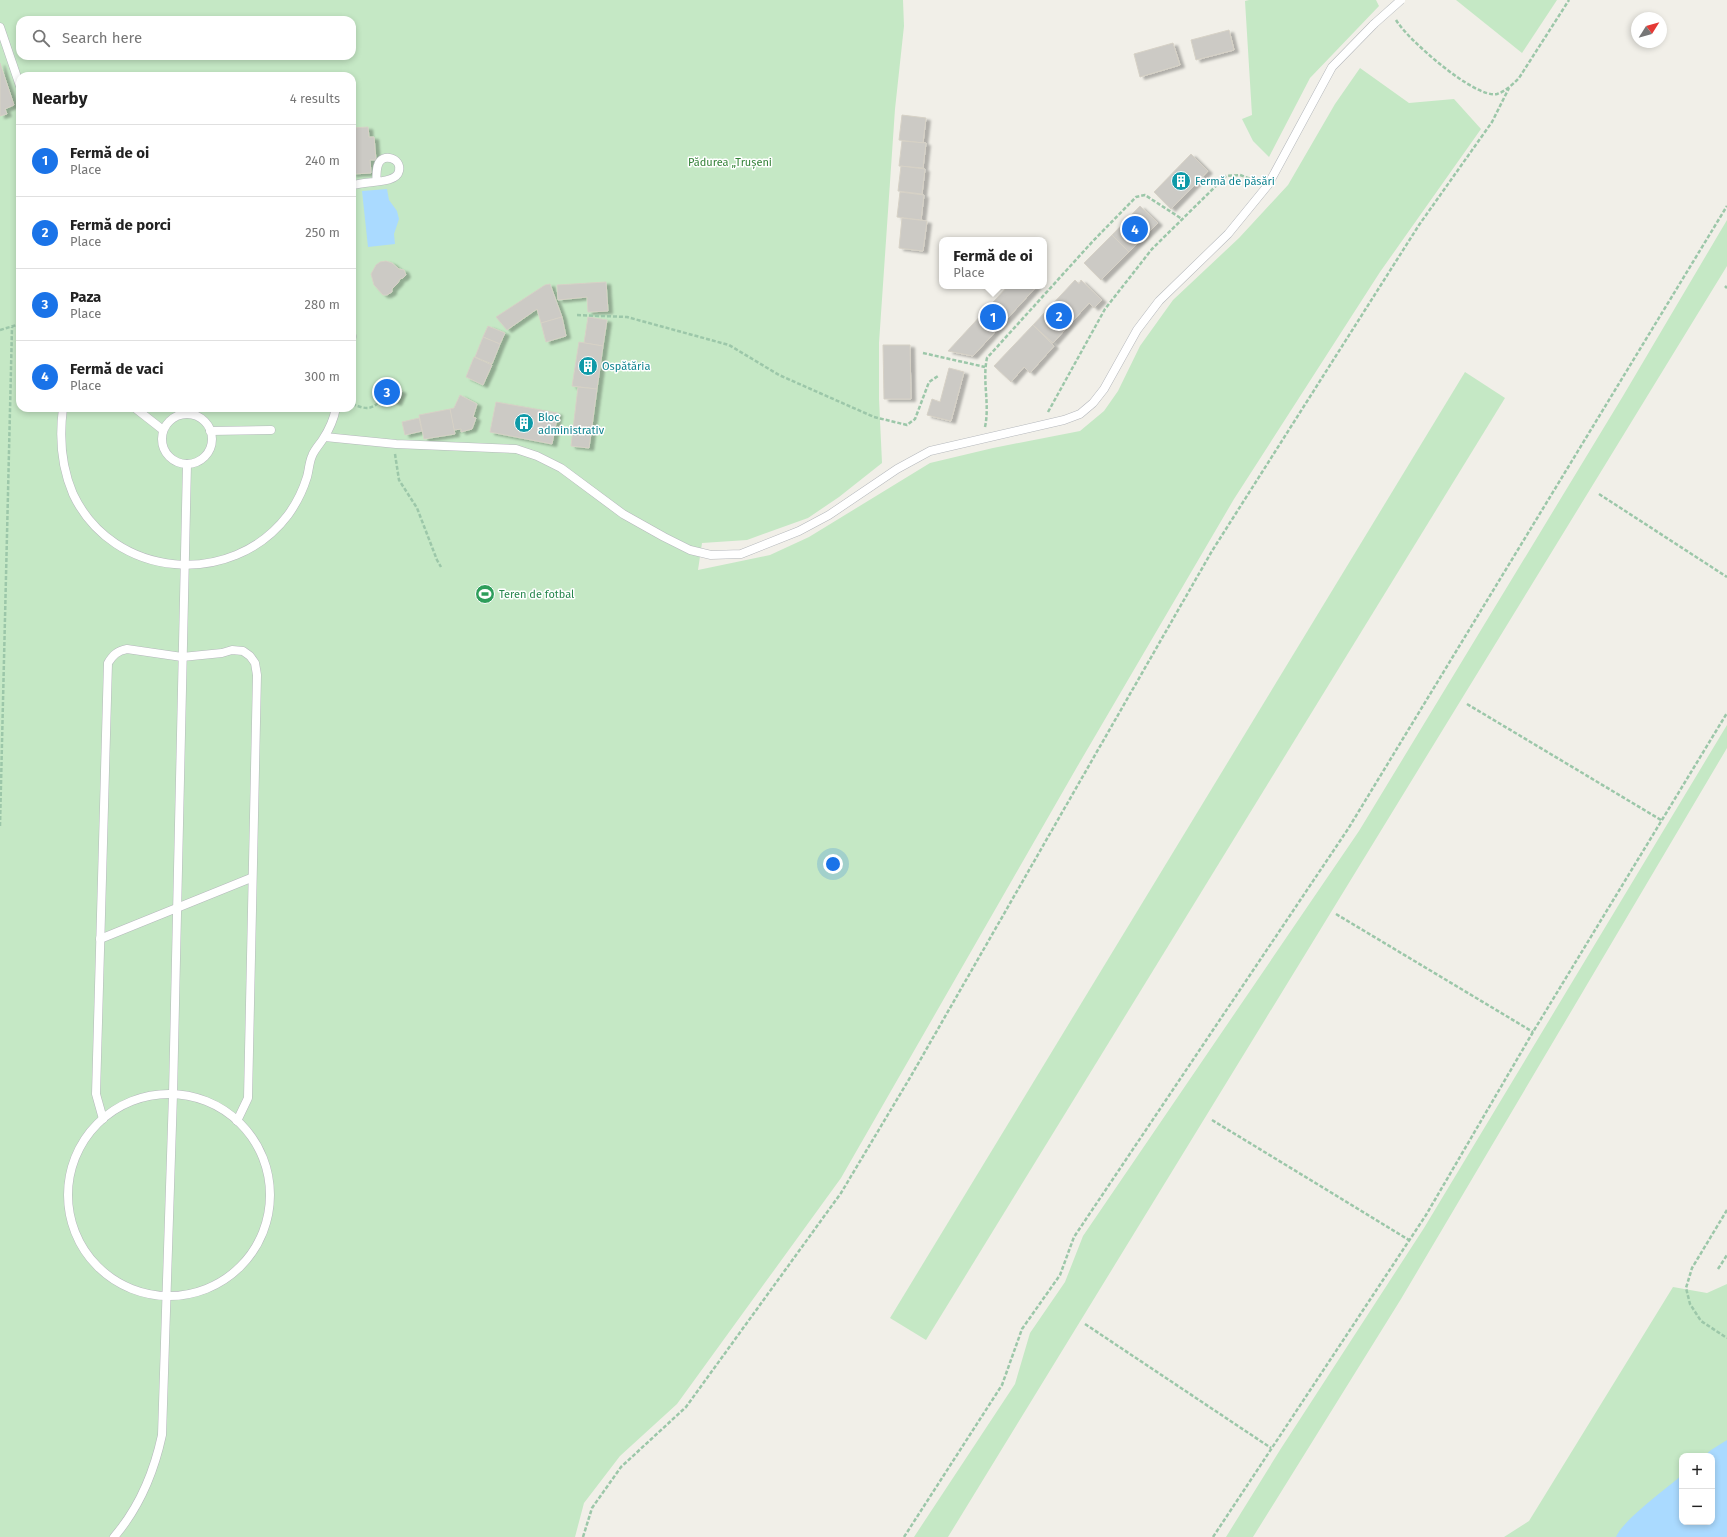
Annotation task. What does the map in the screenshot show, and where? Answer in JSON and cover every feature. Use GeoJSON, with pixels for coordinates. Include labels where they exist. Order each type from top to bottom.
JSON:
{"type":"FeatureCollection","features":[{"type":"Feature","properties":{"kind":"lane"},"geometry":{"type":"LineString","coordinates":[[325,436],[396,444],[498,447],[516,449],[537,456],[561,468],[623,514],[664,537],[690,550],[711,555],[741,554],[799,531],[829,515],[897,469],[930,451],[1064,420],[1080,414],[1093,404],[1104,389],[1137,330],[1159,301],[1228,234],[1268,185],[1332,68],[1374,24],[1401,0]]}},
{"type":"Feature","properties":{"kind":"lane"},"geometry":{"type":"LineString","coordinates":[[0,27],[16,74]]}},
{"type":"Feature","properties":{"kind":"lane"},"geometry":{"type":"LineString","coordinates":[[356,184],[376,181]]}},
{"type":"Feature","properties":{"kind":"lane"},"geometry":{"type":"LineString","coordinates":[[63,412],[61,454],[66,475],[74,495],[85,513],[104,534],[115,543],[134,554],[154,561],[183,565],[197,565],[218,561],[238,554],[257,544],[274,531],[288,515],[299,496],[307,477],[312,456],[325,436],[334,412]]}},
{"type":"Feature","properties":{"kind":"lane"},"geometry":{"type":"LineString","coordinates":[[140,412],[163,430]]}},
{"type":"Feature","properties":{"kind":"lane"},"geometry":{"type":"LineString","coordinates":[[182,414],[191,414],[199,417],[206,423],[210,430],[211,446],[207,454],[194,463],[179,463],[166,453],[163,446],[163,430],[174,417],[182,414]]}},
{"type":"Feature","properties":{"kind":"lane"},"geometry":{"type":"LineString","coordinates":[[210,430],[271,430]]}},
{"type":"Feature","properties":{"kind":"lane"},"geometry":{"type":"LineString","coordinates":[[114,1537],[139,1500],[152,1472],[162,1435],[168,1296],[173,1094],[186,464]]}},
{"type":"Feature","properties":{"kind":"lane"},"geometry":{"type":"LineString","coordinates":[[103,1119],[96,1094],[108,663],[119,651],[127,648],[182,657],[222,653],[232,650],[243,651],[250,656],[255,663],[257,675],[251,878],[248,1098],[237,1121]]}},
{"type":"Feature","properties":{"kind":"lane"},"geometry":{"type":"LineString","coordinates":[[100,938],[251,878]]}},
{"type":"Feature","properties":{"kind":"lane"},"geometry":{"type":"LineString","coordinates":[[173,1094],[196,1098],[218,1107],[237,1121],[253,1139],[264,1160],[269,1182],[270,1206],[265,1229],[255,1250],[240,1268],[222,1283],[200,1292],[177,1297],[146,1294],[125,1286],[106,1274],[91,1258],[79,1240],[71,1219],[68,1197],[72,1168],[77,1154],[88,1135],[103,1119],[118,1108],[136,1100],[154,1095],[173,1094]]}},
{"type":"Feature","properties":{"kind":"path"},"geometry":{"type":"LineString","coordinates":[[1394,17],[1416,45],[1468,85],[1484,93],[1497,94],[1509,88],[1519,78],[1569,0]]}},
{"type":"Feature","properties":{"kind":"path"},"geometry":{"type":"LineString","coordinates":[[583,1537],[592,1508],[621,1467],[686,1407],[841,1193],[915,1069],[1212,551],[1419,225],[1492,122],[1509,88]]}},
{"type":"Feature","properties":{"kind":"path"},"geometry":{"type":"LineString","coordinates":[[1041,426],[1105,309],[1152,249],[1226,176],[1240,175],[1268,185]]}},
{"type":"Feature","properties":{"kind":"path"},"geometry":{"type":"LineString","coordinates":[[982,439],[988,416],[985,367],[988,358],[1093,241],[1136,197],[1145,195],[1182,219]]}},
{"type":"Feature","properties":{"kind":"path"},"geometry":{"type":"LineString","coordinates":[[904,1537],[1002,1385],[1022,1329],[1060,1275],[1074,1237],[1348,829],[1727,206]]}},
{"type":"Feature","properties":{"kind":"path"},"geometry":{"type":"LineString","coordinates":[[577,314],[627,317],[729,345],[779,375],[874,417],[907,425],[915,419],[929,382],[938,376]]}},
{"type":"Feature","properties":{"kind":"path"},"geometry":{"type":"LineString","coordinates":[[0,330],[16,325]]}},
{"type":"Feature","properties":{"kind":"path"},"geometry":{"type":"LineString","coordinates":[[0,826],[12,326]]}},
{"type":"Feature","properties":{"kind":"path"},"geometry":{"type":"LineString","coordinates":[[923,353],[985,367]]}},
{"type":"Feature","properties":{"kind":"path"},"geometry":{"type":"LineString","coordinates":[[356,405],[366,409],[375,406],[384,398]]}},
{"type":"Feature","properties":{"kind":"path"},"geometry":{"type":"LineString","coordinates":[[396,444],[395,455],[397,474],[417,508],[441,567]]}},
{"type":"Feature","properties":{"kind":"path"},"geometry":{"type":"LineString","coordinates":[[1599,494],[1727,577]]}},
{"type":"Feature","properties":{"kind":"path"},"geometry":{"type":"LineString","coordinates":[[1467,704],[1661,820]]}},
{"type":"Feature","properties":{"kind":"path"},"geometry":{"type":"LineString","coordinates":[[1213,1537],[1426,1215],[1533,1032],[1727,712]]}},
{"type":"Feature","properties":{"kind":"path"},"geometry":{"type":"LineString","coordinates":[[1336,914],[1533,1032]]}},
{"type":"Feature","properties":{"kind":"path"},"geometry":{"type":"LineString","coordinates":[[1212,1120],[1409,1240]]}},
{"type":"Feature","properties":{"kind":"path"},"geometry":{"type":"LineString","coordinates":[[1727,1210],[1692,1268],[1686,1288],[1690,1304],[1701,1320],[1727,1338]]}},
{"type":"Feature","properties":{"kind":"path"},"geometry":{"type":"LineString","coordinates":[[1718,1269],[1727,1255]]}},
{"type":"Feature","properties":{"kind":"path"},"geometry":{"type":"LineString","coordinates":[[1085,1324],[1272,1448]]}},
{"type":"Feature","properties":{"kind":"green space","name":"Pădurea „Trușeni"},"geometry":{"type":"Polygon","coordinates":[[[0,0],[903,0],[904,26],[895,109],[879,343],[879,399],[882,463],[839,497],[808,518],[747,540],[702,543],[698,570],[770,555],[809,537],[930,463],[993,448],[1080,431],[1104,411],[1118,391],[1140,346],[1173,300],[1239,238],[1288,185],[1335,104],[1360,68],[1409,103],[1454,99],[1481,129],[1380,272],[1234,499],[1077,767],[841,1178],[677,1404],[620,1456],[584,1503],[575,1537],[0,1537],[0,0]]]}},
{"type":"Feature","properties":{"kind":"green space"},"geometry":{"type":"Polygon","coordinates":[[[1376,0],[1379,6],[1310,78],[1269,157],[1253,141],[1242,119],[1252,115],[1245,1],[1376,0]]]}},
{"type":"Feature","properties":{"kind":"green space"},"geometry":{"type":"Polygon","coordinates":[[[1456,0],[1557,0],[1522,53],[1456,0]]]}},
{"type":"Feature","properties":{"kind":"green space"},"geometry":{"type":"Polygon","coordinates":[[[1727,220],[1727,266],[948,1537],[914,1537],[1015,1384],[1030,1333],[1065,1282],[1083,1236],[1359,831],[1623,396],[1727,220]]]}},
{"type":"Feature","properties":{"kind":"green space"},"geometry":{"type":"Polygon","coordinates":[[[1465,372],[1505,398],[926,1340],[890,1318],[1465,372]]]}},
{"type":"Feature","properties":{"kind":"green space"},"geometry":{"type":"Polygon","coordinates":[[[1727,725],[1727,748],[1401,1299],[1253,1537],[1226,1537],[1280,1450],[1424,1228],[1727,725]]]}},
{"type":"Feature","properties":{"kind":"green space"},"geometry":{"type":"Polygon","coordinates":[[[1727,1284],[1727,1537],[1504,1537],[1529,1521],[1673,1287],[1707,1293],[1727,1284]]]}},
{"type":"Feature","properties":{"kind":"water"},"geometry":{"type":"Polygon","coordinates":[[[387,189],[389,200],[397,211],[399,219],[394,234],[395,244],[368,247],[362,191],[387,189]]]}},
{"type":"Feature","properties":{"kind":"water"},"geometry":{"type":"Polygon","coordinates":[[[1727,1440],[1727,1537],[1616,1537],[1627,1522],[1679,1477],[1679,1525],[1715,1525],[1715,1453],[1708,1453],[1727,1440]]]}},
{"type":"Feature","properties":{"kind":"building"},"geometry":{"type":"Polygon","coordinates":[[[1229,30],[1234,50],[1196,60],[1191,40],[1229,30]]]}},
{"type":"Feature","properties":{"kind":"building"},"geometry":{"type":"Polygon","coordinates":[[[1173,43],[1180,65],[1140,77],[1134,54],[1173,43]]]}},
{"type":"Feature","properties":{"kind":"building"},"geometry":{"type":"Polygon","coordinates":[[[0,63],[14,105],[5,109],[7,114],[0,116],[0,63]]]}},
{"type":"Feature","properties":{"kind":"building"},"geometry":{"type":"Polygon","coordinates":[[[902,115],[926,118],[923,143],[899,140],[902,115]]]}},
{"type":"Feature","properties":{"kind":"building"},"geometry":{"type":"Polygon","coordinates":[[[368,127],[369,137],[374,137],[376,160],[370,160],[371,173],[356,174],[356,128],[368,127]]]}},
{"type":"Feature","properties":{"kind":"building"},"geometry":{"type":"Polygon","coordinates":[[[902,141],[926,143],[923,168],[899,166],[902,141]]]}},
{"type":"Feature","properties":{"kind":"building","name":"Fermă de păsări"},"geometry":{"type":"Polygon","coordinates":[[[1191,154],[1208,171],[1171,209],[1154,192],[1191,154]]]}},
{"type":"Feature","properties":{"kind":"building"},"geometry":{"type":"Polygon","coordinates":[[[901,166],[925,169],[922,194],[898,191],[901,166]]]}},
{"type":"Feature","properties":{"kind":"building"},"geometry":{"type":"Polygon","coordinates":[[[900,192],[924,195],[921,220],[897,217],[900,192]]]}},
{"type":"Feature","properties":{"kind":"building"},"geometry":{"type":"Polygon","coordinates":[[[1140,206],[1158,223],[1129,252],[1112,235],[1140,206]]]}},
{"type":"Feature","properties":{"kind":"building"},"geometry":{"type":"Polygon","coordinates":[[[902,218],[927,221],[923,251],[899,248],[902,218]]]}},
{"type":"Feature","properties":{"kind":"building"},"geometry":{"type":"Polygon","coordinates":[[[1112,235],[1129,252],[1101,280],[1084,263],[1112,235]]]}},
{"type":"Feature","properties":{"kind":"building"},"geometry":{"type":"Polygon","coordinates":[[[386,261],[392,263],[399,269],[404,270],[406,275],[400,279],[392,289],[392,292],[387,295],[383,295],[374,285],[371,274],[376,265],[380,262],[386,261]]]}},
{"type":"Feature","properties":{"kind":"building"},"geometry":{"type":"Polygon","coordinates":[[[1075,280],[1079,284],[1081,280],[1102,300],[1094,308],[1089,303],[1053,343],[1033,325],[1075,280]]]}},
{"type":"Feature","properties":{"kind":"building"},"geometry":{"type":"Polygon","coordinates":[[[606,282],[608,311],[588,312],[587,297],[558,300],[557,285],[606,282]]]}},
{"type":"Feature","properties":{"kind":"building"},"geometry":{"type":"Polygon","coordinates":[[[550,284],[562,317],[541,323],[537,309],[507,330],[496,317],[545,285],[550,284]]]}},
{"type":"Feature","properties":{"kind":"building"},"geometry":{"type":"Polygon","coordinates":[[[1005,289],[1034,289],[973,356],[948,351],[1005,289]]]}},
{"type":"Feature","properties":{"kind":"building"},"geometry":{"type":"Polygon","coordinates":[[[562,317],[566,336],[546,342],[541,323],[562,317]]]}},
{"type":"Feature","properties":{"kind":"building"},"geometry":{"type":"Polygon","coordinates":[[[588,317],[607,320],[603,346],[584,343],[588,317]]]}},
{"type":"Feature","properties":{"kind":"building"},"geometry":{"type":"Polygon","coordinates":[[[1033,325],[1054,346],[1030,373],[1024,367],[1011,382],[994,366],[1033,325]]]}},
{"type":"Feature","properties":{"kind":"building"},"geometry":{"type":"Polygon","coordinates":[[[488,326],[505,333],[500,344],[483,337],[488,326]]]}},
{"type":"Feature","properties":{"kind":"building"},"geometry":{"type":"Polygon","coordinates":[[[483,337],[500,344],[492,364],[475,357],[483,337]]]}},
{"type":"Feature","properties":{"kind":"building","name":"Ospătăria"},"geometry":{"type":"Polygon","coordinates":[[[579,342],[603,346],[597,389],[572,386],[579,342]]]}},
{"type":"Feature","properties":{"kind":"building"},"geometry":{"type":"Polygon","coordinates":[[[883,345],[910,345],[911,399],[884,399],[883,345]]]}},
{"type":"Feature","properties":{"kind":"building"},"geometry":{"type":"Polygon","coordinates":[[[474,357],[492,365],[483,385],[466,377],[474,357]]]}},
{"type":"Feature","properties":{"kind":"building"},"geometry":{"type":"Polygon","coordinates":[[[949,368],[964,372],[951,421],[927,415],[932,399],[940,402],[949,368]]]}},
{"type":"Feature","properties":{"kind":"building"},"geometry":{"type":"Polygon","coordinates":[[[377,382],[402,391],[397,403],[373,394],[377,382]]]}},
{"type":"Feature","properties":{"kind":"building"},"geometry":{"type":"Polygon","coordinates":[[[578,387],[597,389],[589,448],[571,446],[578,387]]]}},
{"type":"Feature","properties":{"kind":"building"},"geometry":{"type":"Polygon","coordinates":[[[460,395],[477,404],[473,417],[476,418],[472,429],[461,432],[461,429],[454,430],[450,409],[454,408],[460,395]]]}},
{"type":"Feature","properties":{"kind":"building","name":"Bloc administrativ"},"geometry":{"type":"Polygon","coordinates":[[[496,402],[558,413],[552,444],[490,432],[496,402]]]}},
{"type":"Feature","properties":{"kind":"building"},"geometry":{"type":"Polygon","coordinates":[[[450,409],[455,434],[424,439],[419,415],[450,409]]]}},
{"type":"Feature","properties":{"kind":"building"},"geometry":{"type":"Polygon","coordinates":[[[419,418],[422,431],[405,435],[402,422],[419,418]]]}},
{"type":"Feature","properties":{"kind":"place","name":"Fermă de păsări"},"geometry":{"type":"Point","coordinates":[1181,181]}},
{"type":"Feature","properties":{"kind":"place","name":"Fermă de vaci"},"geometry":{"type":"Point","coordinates":[1135,229]}},
{"type":"Feature","properties":{"kind":"place","name":"Fermă de porci"},"geometry":{"type":"Point","coordinates":[1059,316]}},
{"type":"Feature","properties":{"kind":"place","name":"Fermă de oi"},"geometry":{"type":"Point","coordinates":[993,317]}},
{"type":"Feature","properties":{"kind":"place","name":"Ospătăria"},"geometry":{"type":"Point","coordinates":[588,366]}},
{"type":"Feature","properties":{"kind":"place","name":"Paza"},"geometry":{"type":"Point","coordinates":[387,392]}},
{"type":"Feature","properties":{"kind":"place","name":"Bloc administrativ"},"geometry":{"type":"Point","coordinates":[524,423]}},
{"type":"Feature","properties":{"kind":"place","name":"Teren de fotbal"},"geometry":{"type":"Point","coordinates":[485,594]}}]}
